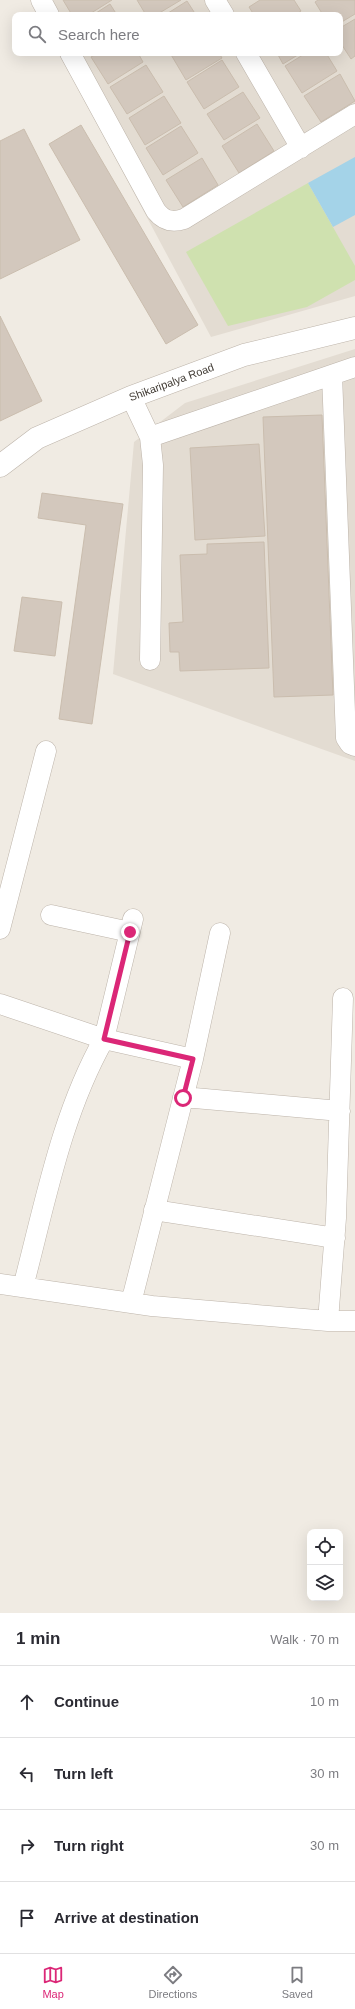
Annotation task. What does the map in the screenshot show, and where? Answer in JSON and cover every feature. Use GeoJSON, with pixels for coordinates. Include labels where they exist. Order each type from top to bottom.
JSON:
{"type":"FeatureCollection","features":[{"type":"Feature","properties":{"kind":"street"},"geometry":{"type":"LineString","coordinates":[[41,0],[47,12]]}},
{"type":"Feature","properties":{"kind":"street"},"geometry":{"type":"LineString","coordinates":[[215,0],[222,12]]}},
{"type":"Feature","properties":{"kind":"street"},"geometry":{"type":"LineString","coordinates":[[72,56],[156,210],[168,221],[176,222],[184,219],[355,114]]}},
{"type":"Feature","properties":{"kind":"street"},"geometry":{"type":"LineString","coordinates":[[248,56],[301,148]]}},
{"type":"Feature","properties":{"kind":"street","name":"Shikaripalya Road"},"geometry":{"type":"LineString","coordinates":[[0,466],[37,438],[131,397],[244,355],[355,328]]}},
{"type":"Feature","properties":{"kind":"street"},"geometry":{"type":"LineString","coordinates":[[150,437],[355,367]]}},
{"type":"Feature","properties":{"kind":"street"},"geometry":{"type":"LineString","coordinates":[[332,375],[346,738],[350,744],[355,746]]}},
{"type":"Feature","properties":{"kind":"street"},"geometry":{"type":"LineString","coordinates":[[131,397],[150,437],[153,465],[150,660]]}},
{"type":"Feature","properties":{"kind":"street"},"geometry":{"type":"LineString","coordinates":[[0,929],[46,751]]}},
{"type":"Feature","properties":{"kind":"street"},"geometry":{"type":"LineString","coordinates":[[23,1287],[67,1124],[90,1064],[104,1039],[131,926],[51,915]]}},
{"type":"Feature","properties":{"kind":"street"},"geometry":{"type":"LineString","coordinates":[[131,1303],[193,1059],[220,933]]}},
{"type":"Feature","properties":{"kind":"street"},"geometry":{"type":"LineString","coordinates":[[328,1321],[335,1238],[344,998]]}},
{"type":"Feature","properties":{"kind":"street"},"geometry":{"type":"LineString","coordinates":[[0,1004],[104,1039],[193,1059]]}},
{"type":"Feature","properties":{"kind":"street"},"geometry":{"type":"LineString","coordinates":[[183,1098],[340,1111]]}},
{"type":"Feature","properties":{"kind":"street"},"geometry":{"type":"LineString","coordinates":[[154,1210],[335,1238]]}},
{"type":"Feature","properties":{"kind":"street"},"geometry":{"type":"LineString","coordinates":[[0,1284],[131,1303],[328,1321],[355,1321]]}},
{"type":"Feature","properties":{"kind":"shaded area"},"geometry":{"type":"Polygon","coordinates":[[[31,0],[355,0],[355,296],[211,337],[61,56],[343,56],[343,12],[37,12],[31,0]]]}},
{"type":"Feature","properties":{"kind":"shaded area"},"geometry":{"type":"Polygon","coordinates":[[[355,349],[355,761],[113,674],[134,442],[185,403],[355,349]]]}},
{"type":"Feature","properties":{"kind":"green space"},"geometry":{"type":"Polygon","coordinates":[[[308,183],[355,266],[355,280],[307,307],[228,326],[186,252],[308,183]]]}},
{"type":"Feature","properties":{"kind":"water"},"geometry":{"type":"Polygon","coordinates":[[[355,157],[355,215],[333,227],[308,183],[355,157]]]}},
{"type":"Feature","properties":{"kind":"building"},"geometry":{"type":"Polygon","coordinates":[[[63,0],[112,0],[93,12],[70,12],[63,0]]]}},
{"type":"Feature","properties":{"kind":"building"},"geometry":{"type":"Polygon","coordinates":[[[137,0],[181,0],[161,12],[144,12],[137,0]]]}},
{"type":"Feature","properties":{"kind":"building"},"geometry":{"type":"Polygon","coordinates":[[[260,0],[294,0],[301,11],[252,12],[249,7],[260,0]]]}},
{"type":"Feature","properties":{"kind":"building"},"geometry":{"type":"Polygon","coordinates":[[[318,0],[355,0],[355,14],[343,21],[343,12],[321,12],[315,2],[318,0]]]}},
{"type":"Feature","properties":{"kind":"building"},"geometry":{"type":"Polygon","coordinates":[[[187,1],[194,12],[170,12],[187,1]]]}},
{"type":"Feature","properties":{"kind":"building"},"geometry":{"type":"Polygon","coordinates":[[[110,4],[115,12],[98,12],[110,4]]]}},
{"type":"Feature","properties":{"kind":"building"},"geometry":{"type":"Polygon","coordinates":[[[355,19],[355,56],[351,59],[343,47],[343,26],[355,19]]]}},
{"type":"Feature","properties":{"kind":"building"},"geometry":{"type":"Polygon","coordinates":[[[140,56],[143,62],[108,84],[91,57],[140,56]]]}},
{"type":"Feature","properties":{"kind":"building"},"geometry":{"type":"Polygon","coordinates":[[[172,56],[221,56],[222,58],[186,80],[172,56]]]}},
{"type":"Feature","properties":{"kind":"building"},"geometry":{"type":"Polygon","coordinates":[[[279,56],[296,56],[283,64],[279,56]]]}},
{"type":"Feature","properties":{"kind":"building"},"geometry":{"type":"Polygon","coordinates":[[[301,56],[328,56],[337,71],[302,93],[285,66],[301,56]]]}},
{"type":"Feature","properties":{"kind":"building"},"geometry":{"type":"Polygon","coordinates":[[[222,60],[239,87],[204,109],[187,82],[222,60]]]}},
{"type":"Feature","properties":{"kind":"building"},"geometry":{"type":"Polygon","coordinates":[[[146,65],[163,92],[127,114],[110,87],[146,65]]]}},
{"type":"Feature","properties":{"kind":"building"},"geometry":{"type":"Polygon","coordinates":[[[340,74],[355,101],[321,122],[304,96],[340,74]]]}},
{"type":"Feature","properties":{"kind":"building"},"geometry":{"type":"Polygon","coordinates":[[[243,92],[260,118],[224,140],[207,114],[243,92]]]}},
{"type":"Feature","properties":{"kind":"building"},"geometry":{"type":"Polygon","coordinates":[[[164,96],[181,123],[145,145],[129,118],[164,96]]]}},
{"type":"Feature","properties":{"kind":"building"},"geometry":{"type":"Polygon","coordinates":[[[257,124],[274,151],[239,173],[222,146],[257,124]]]}},
{"type":"Feature","properties":{"kind":"building"},"geometry":{"type":"Polygon","coordinates":[[[81,125],[198,325],[166,344],[49,144],[81,125]]]}},
{"type":"Feature","properties":{"kind":"building"},"geometry":{"type":"Polygon","coordinates":[[[181,126],[198,153],[163,175],[146,148],[181,126]]]}},
{"type":"Feature","properties":{"kind":"building"},"geometry":{"type":"Polygon","coordinates":[[[24,129],[80,240],[0,279],[0,141],[24,129]]]}},
{"type":"Feature","properties":{"kind":"building"},"geometry":{"type":"Polygon","coordinates":[[[202,158],[218,185],[183,207],[166,180],[202,158]]]}},
{"type":"Feature","properties":{"kind":"building"},"geometry":{"type":"Polygon","coordinates":[[[0,316],[42,401],[0,421],[0,316]]]}},
{"type":"Feature","properties":{"kind":"building"},"geometry":{"type":"Polygon","coordinates":[[[322,415],[333,695],[274,697],[263,417],[322,415]]]}},
{"type":"Feature","properties":{"kind":"building"},"geometry":{"type":"Polygon","coordinates":[[[259,444],[265,536],[195,540],[190,448],[259,444]]]}},
{"type":"Feature","properties":{"kind":"building"},"geometry":{"type":"Polygon","coordinates":[[[42,493],[123,504],[92,724],[59,719],[86,525],[38,518],[42,493]]]}},
{"type":"Feature","properties":{"kind":"building"},"geometry":{"type":"Polygon","coordinates":[[[264,542],[269,668],[180,671],[179,652],[170,652],[169,623],[183,622],[180,555],[207,554],[207,544],[264,542]]]}},
{"type":"Feature","properties":{"kind":"building"},"geometry":{"type":"Polygon","coordinates":[[[22,597],[62,602],[55,656],[14,651],[22,597]]]}},
{"type":"Feature","properties":{"kind":"route"},"geometry":{"type":"LineString","coordinates":[[130,932],[104,1039],[193,1059],[183,1098]]}}]}
